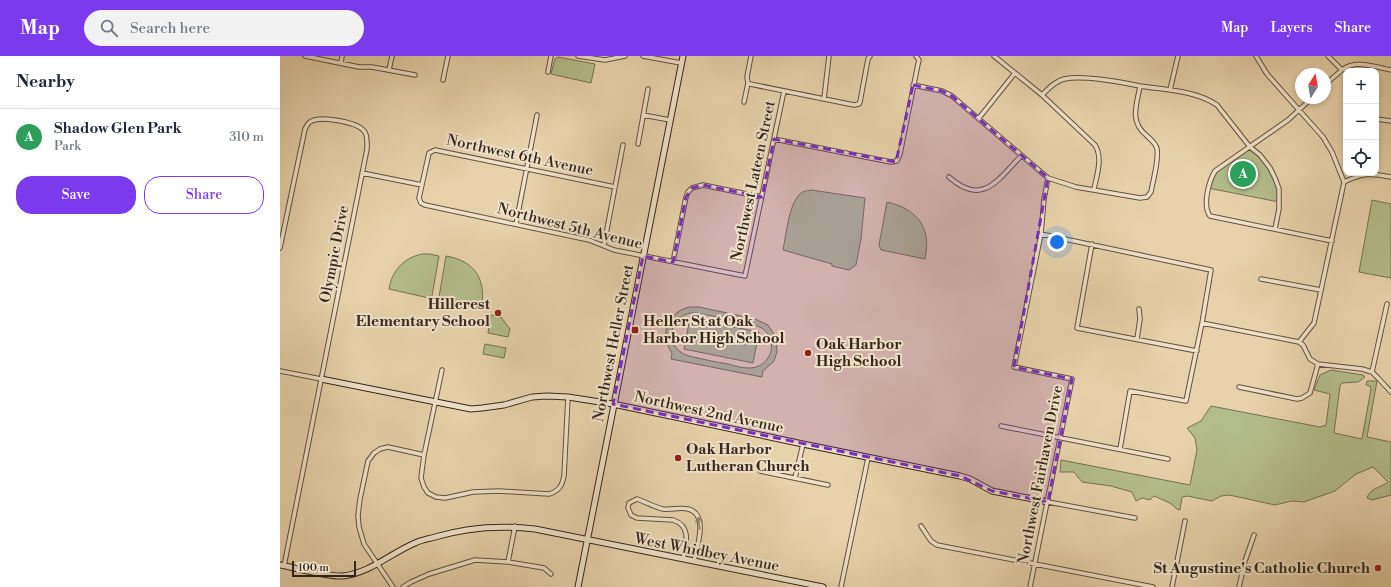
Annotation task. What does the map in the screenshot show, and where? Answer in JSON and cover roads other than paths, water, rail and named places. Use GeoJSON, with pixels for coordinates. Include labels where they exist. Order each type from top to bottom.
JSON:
{"type":"FeatureCollection","features":[{"type":"Feature","properties":{"kind":"street"},"geometry":{"type":"LineString","coordinates":[[305,56],[359,67],[372,67],[415,75]]}},
{"type":"Feature","properties":{"kind":"street"},"geometry":{"type":"LineString","coordinates":[[341,63],[342,56]]}},
{"type":"Feature","properties":{"kind":"street"},"geometry":{"type":"LineString","coordinates":[[390,70],[392,56]]}},
{"type":"Feature","properties":{"kind":"street"},"geometry":{"type":"LineString","coordinates":[[443,80],[448,56]]}},
{"type":"Feature","properties":{"kind":"street"},"geometry":{"type":"LineString","coordinates":[[548,72],[551,56]]}},
{"type":"Feature","properties":{"kind":"street"},"geometry":{"type":"LineString","coordinates":[[578,56],[605,60],[625,56]]}},
{"type":"Feature","properties":{"kind":"street"},"geometry":{"type":"LineString","coordinates":[[643,56],[681,63]]}},
{"type":"Feature","properties":{"kind":"street","name":"Northwest Heller Street"},"geometry":{"type":"LineString","coordinates":[[578,587],[683,56]]}},
{"type":"Feature","properties":{"kind":"street"},"geometry":{"type":"LineString","coordinates":[[744,102],[748,83],[747,77],[752,56]]}},
{"type":"Feature","properties":{"kind":"street"},"geometry":{"type":"LineString","coordinates":[[824,99],[828,56]]}},
{"type":"Feature","properties":{"kind":"street"},"geometry":{"type":"LineString","coordinates":[[748,83],[854,105],[859,104],[868,58],[870,56]]}},
{"type":"Feature","properties":{"kind":"street"},"geometry":{"type":"LineString","coordinates":[[774,139],[894,162],[899,158],[900,154],[919,60],[916,56]]}},
{"type":"Feature","properties":{"kind":"street"},"geometry":{"type":"LineString","coordinates":[[994,56],[1042,95],[1092,141],[1098,149],[1099,159],[1094,189]]}},
{"type":"Feature","properties":{"kind":"street"},"geometry":{"type":"LineString","coordinates":[[1170,90],[1178,56]]}},
{"type":"Feature","properties":{"kind":"street"},"geometry":{"type":"LineString","coordinates":[[1256,56],[1267,74],[1323,137],[1332,152],[1344,182],[1314,323],[1299,342]]}},
{"type":"Feature","properties":{"kind":"street"},"geometry":{"type":"LineString","coordinates":[[1328,56],[1342,70]]}},
{"type":"Feature","properties":{"kind":"street"},"geometry":{"type":"LineString","coordinates":[[1331,80],[1342,70],[1349,66],[1361,64],[1391,70]]}},
{"type":"Feature","properties":{"kind":"street"},"geometry":{"type":"LineString","coordinates":[[978,118],[1015,73]]}},
{"type":"Feature","properties":{"kind":"street"},"geometry":{"type":"LineString","coordinates":[[1042,95],[1054,84],[1063,79],[1088,79],[1122,82],[1170,90],[1202,98],[1217,105],[1250,147],[1260,155],[1270,168],[1279,189],[1279,209],[1275,229]]}},
{"type":"Feature","properties":{"kind":"street"},"geometry":{"type":"LineString","coordinates":[[913,85],[946,92],[1048,178],[1076,187],[1140,198],[1147,197],[1149,195],[1157,156],[1157,148],[1154,142],[1140,130],[1137,125],[1136,111],[1140,86]]}},
{"type":"Feature","properties":{"kind":"street"},"geometry":{"type":"LineString","coordinates":[[638,144],[648,89]]}},
{"type":"Feature","properties":{"kind":"street","name":"Northwest Lateen Street"},"geometry":{"type":"LineString","coordinates":[[745,276],[784,91]]}},
{"type":"Feature","properties":{"kind":"street"},"geometry":{"type":"LineString","coordinates":[[1305,104],[1288,120],[1216,171],[1209,184],[1206,207],[1210,216],[1332,241]]}},
{"type":"Feature","properties":{"kind":"street"},"geometry":{"type":"LineString","coordinates":[[516,224],[537,115]]}},
{"type":"Feature","properties":{"kind":"street"},"geometry":{"type":"LineString","coordinates":[[643,115],[670,120]]}},
{"type":"Feature","properties":{"kind":"street","name":"Olympic Drive"},"geometry":{"type":"LineString","coordinates":[[280,248],[303,135],[310,122],[322,119],[344,122],[355,125],[365,131],[367,142],[362,173],[282,566]]}},
{"type":"Feature","properties":{"kind":"street"},"geometry":{"type":"LineString","coordinates":[[1379,119],[1391,121]]}},
{"type":"Feature","properties":{"kind":"street"},"geometry":{"type":"LineString","coordinates":[[604,245],[623,145]]}},
{"type":"Feature","properties":{"kind":"street","name":"Northwest 6th Avenue"},"geometry":{"type":"LineString","coordinates":[[422,185],[429,153],[434,150],[615,186]]}},
{"type":"Feature","properties":{"kind":"street"},"geometry":{"type":"LineString","coordinates":[[949,177],[963,188],[970,190],[983,189],[994,185],[1021,156]]}},
{"type":"Feature","properties":{"kind":"street"},"geometry":{"type":"LineString","coordinates":[[362,173],[422,185]]}},
{"type":"Feature","properties":{"kind":"street"},"geometry":{"type":"LineString","coordinates":[[1344,182],[1362,175],[1374,174],[1391,177]]}},
{"type":"Feature","properties":{"kind":"street","name":"Northwest Fairhaven Drive"},"geometry":{"type":"LineString","coordinates":[[1030,587],[1072,379],[1014,368],[1040,234],[1048,178]]}},
{"type":"Feature","properties":{"kind":"street","name":"Northwest 5th Avenue"},"geometry":{"type":"LineString","coordinates":[[422,185],[419,198],[423,204],[589,240],[614,250],[745,276]]}},
{"type":"Feature","properties":{"kind":"street"},"geometry":{"type":"LineString","coordinates":[[673,262],[686,197],[692,188],[704,185],[762,197]]}},
{"type":"Feature","properties":{"kind":"street"},"geometry":{"type":"LineString","coordinates":[[1040,234],[1211,270],[1197,351],[1186,401],[1130,391],[1120,449]]}},
{"type":"Feature","properties":{"kind":"street"},"geometry":{"type":"LineString","coordinates":[[1092,244],[1077,328],[1197,351]]}},
{"type":"Feature","properties":{"kind":"street"},"geometry":{"type":"LineString","coordinates":[[1261,279],[1322,290]]}},
{"type":"Feature","properties":{"kind":"street"},"geometry":{"type":"LineString","coordinates":[[1372,372],[1387,304]]}},
{"type":"Feature","properties":{"kind":"street"},"geometry":{"type":"LineString","coordinates":[[1137,339],[1140,319],[1139,309]]}},
{"type":"Feature","properties":{"kind":"street"},"geometry":{"type":"LineString","coordinates":[[1202,323],[1299,342],[1303,345],[1310,359],[1318,364],[1362,369],[1372,372],[1391,392]]}},
{"type":"Feature","properties":{"kind":"street"},"geometry":{"type":"LineString","coordinates":[[1239,387],[1297,399],[1302,398],[1310,393],[1318,364]]}},
{"type":"Feature","properties":{"kind":"street"},"geometry":{"type":"LineString","coordinates":[[442,370],[424,455],[421,478],[428,493],[436,497],[445,498],[473,492],[499,491],[549,494],[555,492],[561,486],[564,476],[568,397]]}},
{"type":"Feature","properties":{"kind":"street"},"geometry":{"type":"LineString","coordinates":[[280,371],[321,379]]}},
{"type":"Feature","properties":{"kind":"street","name":"Northwest 2nd Avenue"},"geometry":{"type":"LineString","coordinates":[[321,379],[471,408],[482,408],[532,397],[547,396],[568,397],[613,404],[967,478],[992,491],[1135,518]]}},
{"type":"Feature","properties":{"kind":"street"},"geometry":{"type":"LineString","coordinates":[[1000,426],[1168,459]]}},
{"type":"Feature","properties":{"kind":"street"},"geometry":{"type":"LineString","coordinates":[[795,478],[803,444]]}},
{"type":"Feature","properties":{"kind":"street"},"geometry":{"type":"LineString","coordinates":[[393,587],[364,544],[359,527],[358,515],[360,499],[368,461],[374,453],[380,449],[388,447],[424,455]]}},
{"type":"Feature","properties":{"kind":"street"},"geometry":{"type":"LineString","coordinates":[[841,587],[868,458]]}},
{"type":"Feature","properties":{"kind":"street"},"geometry":{"type":"LineString","coordinates":[[760,471],[828,485]]}},
{"type":"Feature","properties":{"kind":"street"},"geometry":{"type":"LineString","coordinates":[[683,559],[687,540],[684,527],[673,520],[637,518],[631,515],[628,508],[629,503],[637,499],[663,509],[671,510],[682,508],[693,511],[698,515],[701,525],[694,561]]}},
{"type":"Feature","properties":{"kind":"street"},"geometry":{"type":"LineString","coordinates":[[1172,587],[1185,521]]}},
{"type":"Feature","properties":{"kind":"street","name":"West Whidbey Avenue"},"geometry":{"type":"LineString","coordinates":[[282,566],[342,576],[362,571],[415,543],[455,531],[491,526],[515,526],[823,587]]}},
{"type":"Feature","properties":{"kind":"street"},"geometry":{"type":"LineString","coordinates":[[508,562],[515,526]]}},
{"type":"Feature","properties":{"kind":"street"},"geometry":{"type":"LineString","coordinates":[[921,526],[931,541],[937,545],[1154,587]]}},
{"type":"Feature","properties":{"kind":"street"},"geometry":{"type":"LineString","coordinates":[[1239,587],[1245,561],[1254,535]]}},
{"type":"Feature","properties":{"kind":"street"},"geometry":{"type":"LineString","coordinates":[[403,587],[429,574],[475,560],[508,562],[544,568],[551,574]]}},
{"type":"Feature","properties":{"kind":"place","name":"Shadow Glen Park"},"geometry":{"type":"Point","coordinates":[1243,174]}},
{"type":"Feature","properties":{"kind":"place","name":"Hillcrest Elementary School"},"geometry":{"type":"Point","coordinates":[498,313]}},
{"type":"Feature","properties":{"kind":"place","name":"Heller St at Oak Harbor High School"},"geometry":{"type":"Point","coordinates":[635,330]}},
{"type":"Feature","properties":{"kind":"place","name":"Oak Harbor High School"},"geometry":{"type":"Point","coordinates":[808,353]}},
{"type":"Feature","properties":{"kind":"place","name":"Oak Harbor Lutheran Church"},"geometry":{"type":"Point","coordinates":[678,458]}},
{"type":"Feature","properties":{"kind":"place","name":"St Augustine's Catholic Church"},"geometry":{"type":"Point","coordinates":[1378,568]}}]}
